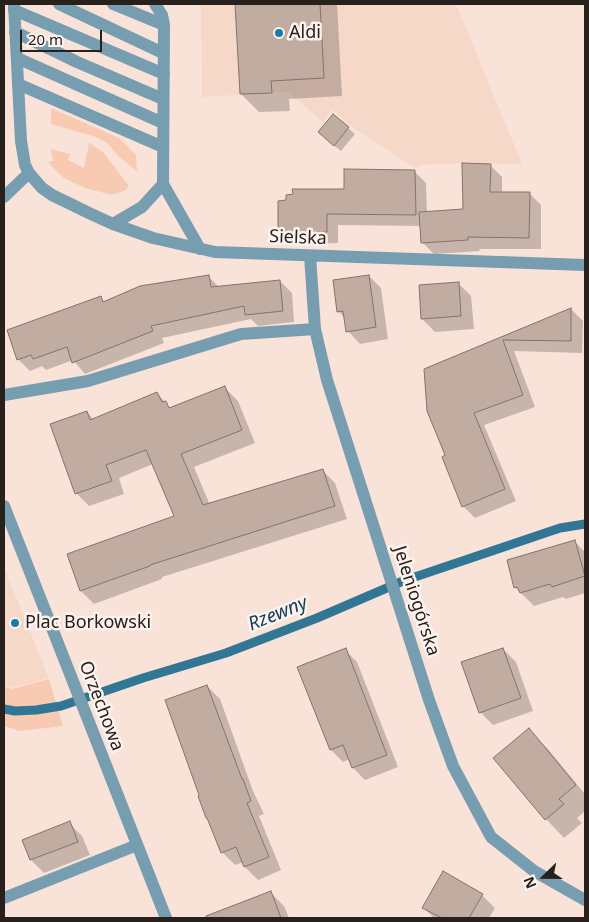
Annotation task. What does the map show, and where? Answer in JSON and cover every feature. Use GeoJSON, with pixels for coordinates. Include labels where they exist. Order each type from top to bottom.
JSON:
{"type":"FeatureCollection","features":[{"type":"Feature","properties":{"kind":"street"},"geometry":{"type":"LineString","coordinates":[[60,4],[164,53]]}},
{"type":"Feature","properties":{"kind":"street"},"geometry":{"type":"LineString","coordinates":[[113,4],[164,25]]}},
{"type":"Feature","properties":{"kind":"street"},"geometry":{"type":"LineString","coordinates":[[155,4],[162,15],[164,25],[163,184],[200,248]]}},
{"type":"Feature","properties":{"kind":"street"},"geometry":{"type":"LineString","coordinates":[[4,197],[29,173],[23,158],[14,7],[164,74]]}},
{"type":"Feature","properties":{"kind":"street"},"geometry":{"type":"LineString","coordinates":[[15,32],[77,62],[163,99]]}},
{"type":"Feature","properties":{"kind":"street"},"geometry":{"type":"LineString","coordinates":[[17,58],[163,123]]}},
{"type":"Feature","properties":{"kind":"street"},"geometry":{"type":"LineString","coordinates":[[18,84],[163,147]]}},
{"type":"Feature","properties":{"kind":"street","name":"Sielska"},"geometry":{"type":"LineString","coordinates":[[29,173],[36,183],[52,195],[113,224],[152,238],[236,254],[585,265]]}},
{"type":"Feature","properties":{"kind":"street"},"geometry":{"type":"LineString","coordinates":[[113,224],[142,207],[163,184]]}},
{"type":"Feature","properties":{"kind":"street","name":"Jeleniogórska"},"geometry":{"type":"LineString","coordinates":[[310,256],[315,329],[327,380],[395,594],[453,766],[491,837],[534,871],[585,900]]}},
{"type":"Feature","properties":{"kind":"street"},"geometry":{"type":"LineString","coordinates":[[4,395],[88,381],[241,334],[315,329]]}},
{"type":"Feature","properties":{"kind":"street","name":"Orzechowa"},"geometry":{"type":"LineString","coordinates":[[4,506],[166,918]]}},
{"type":"Feature","properties":{"kind":"street"},"geometry":{"type":"LineString","coordinates":[[4,898],[137,845]]}},
{"type":"Feature","properties":{"kind":"shaded area"},"geometry":{"type":"Polygon","coordinates":[[[201,4],[456,4],[522,164],[462,163],[422,165],[415,168],[351,126],[332,110],[323,122],[288,92],[202,97],[201,4]]]}},
{"type":"Feature","properties":{"kind":"shaded area"},"geometry":{"type":"Polygon","coordinates":[[[51,108],[119,138],[136,155],[137,171],[120,158],[107,143],[96,137],[51,124],[51,108]]]}},
{"type":"Feature","properties":{"kind":"shaded area"},"geometry":{"type":"Polygon","coordinates":[[[89,143],[103,152],[129,186],[126,190],[116,194],[108,194],[85,188],[64,178],[50,165],[49,161],[53,161],[51,149],[70,154],[68,160],[84,168],[89,143]]]}},
{"type":"Feature","properties":{"kind":"shaded area","name":"Plac Borkowski"},"geometry":{"type":"Polygon","coordinates":[[[4,567],[49,678],[12,688],[4,685],[4,567]]]}},
{"type":"Feature","properties":{"kind":"shaded area"},"geometry":{"type":"Polygon","coordinates":[[[49,679],[63,726],[20,731],[4,726],[4,686],[12,689],[49,679]]]}},
{"type":"Feature","properties":{"kind":"building","name":"Aldi"},"geometry":{"type":"Polygon","coordinates":[[[235,4],[320,4],[324,78],[271,81],[272,93],[240,94],[235,4]]]}},
{"type":"Feature","properties":{"kind":"building"},"geometry":{"type":"Polygon","coordinates":[[[333,114],[349,127],[334,146],[318,132],[333,114]]]}},
{"type":"Feature","properties":{"kind":"building"},"geometry":{"type":"Polygon","coordinates":[[[462,163],[491,164],[490,192],[530,192],[529,238],[468,237],[468,240],[421,243],[419,212],[463,209],[462,163]]]}},
{"type":"Feature","properties":{"kind":"building"},"geometry":{"type":"Polygon","coordinates":[[[344,169],[415,170],[416,215],[327,214],[327,232],[278,234],[278,201],[286,200],[286,195],[293,194],[292,189],[344,189],[344,169]]]}},
{"type":"Feature","properties":{"kind":"building"},"geometry":{"type":"Polygon","coordinates":[[[209,275],[211,287],[280,280],[283,311],[245,315],[244,306],[151,326],[153,331],[72,363],[67,347],[33,359],[31,355],[17,360],[7,330],[101,296],[103,302],[140,286],[209,275]]]}},
{"type":"Feature","properties":{"kind":"building"},"geometry":{"type":"Polygon","coordinates":[[[369,275],[376,327],[346,332],[343,311],[337,312],[333,280],[369,275]]]}},
{"type":"Feature","properties":{"kind":"building"},"geometry":{"type":"Polygon","coordinates":[[[459,282],[461,316],[421,319],[419,285],[459,282]]]}},
{"type":"Feature","properties":{"kind":"building"},"geometry":{"type":"Polygon","coordinates":[[[571,308],[571,341],[503,340],[523,395],[474,413],[505,489],[462,507],[442,457],[445,455],[427,411],[424,369],[571,308]]]}},
{"type":"Feature","properties":{"kind":"building"},"geometry":{"type":"Polygon","coordinates":[[[225,386],[242,430],[181,454],[203,505],[323,469],[335,506],[150,565],[80,591],[67,554],[174,516],[146,450],[106,465],[112,481],[75,494],[50,424],[87,411],[90,420],[157,392],[162,402],[166,401],[169,408],[225,386]]]}},
{"type":"Feature","properties":{"kind":"building"},"geometry":{"type":"Polygon","coordinates":[[[575,540],[585,576],[552,587],[550,584],[520,593],[517,587],[514,588],[507,560],[575,540]]]}},
{"type":"Feature","properties":{"kind":"building"},"geometry":{"type":"Polygon","coordinates":[[[346,648],[387,755],[352,768],[343,745],[330,750],[297,667],[346,648]]]}},
{"type":"Feature","properties":{"kind":"building"},"geometry":{"type":"Polygon","coordinates":[[[503,648],[521,698],[479,713],[461,662],[503,648]]]}},
{"type":"Feature","properties":{"kind":"building"},"geometry":{"type":"Polygon","coordinates":[[[207,685],[251,801],[247,803],[269,857],[244,867],[236,847],[221,853],[206,818],[165,700],[207,685]]]}},
{"type":"Feature","properties":{"kind":"building"},"geometry":{"type":"Polygon","coordinates":[[[529,728],[576,785],[559,799],[564,804],[545,820],[493,758],[529,728]]]}},
{"type":"Feature","properties":{"kind":"building"},"geometry":{"type":"Polygon","coordinates":[[[70,821],[78,842],[30,860],[22,840],[70,821]]]}},
{"type":"Feature","properties":{"kind":"building"},"geometry":{"type":"Polygon","coordinates":[[[443,871],[483,894],[469,918],[442,918],[422,908],[443,871]]]}},
{"type":"Feature","properties":{"kind":"building"},"geometry":{"type":"Polygon","coordinates":[[[271,891],[281,918],[206,918],[206,916],[271,891]]]}},
{"type":"Feature","properties":{"kind":"waterway","name":"Rzewny"},"geometry":{"type":"LineString","coordinates":[[4,709],[15,711],[36,710],[61,706],[143,678],[226,653],[317,618],[403,581],[560,528],[585,524]]}},
{"type":"Feature","properties":{"kind":"place","name":"Aldi"},"geometry":{"type":"Point","coordinates":[279,33]}},
{"type":"Feature","properties":{"kind":"place","name":"Plac Borkowski"},"geometry":{"type":"Point","coordinates":[15,623]}}]}
